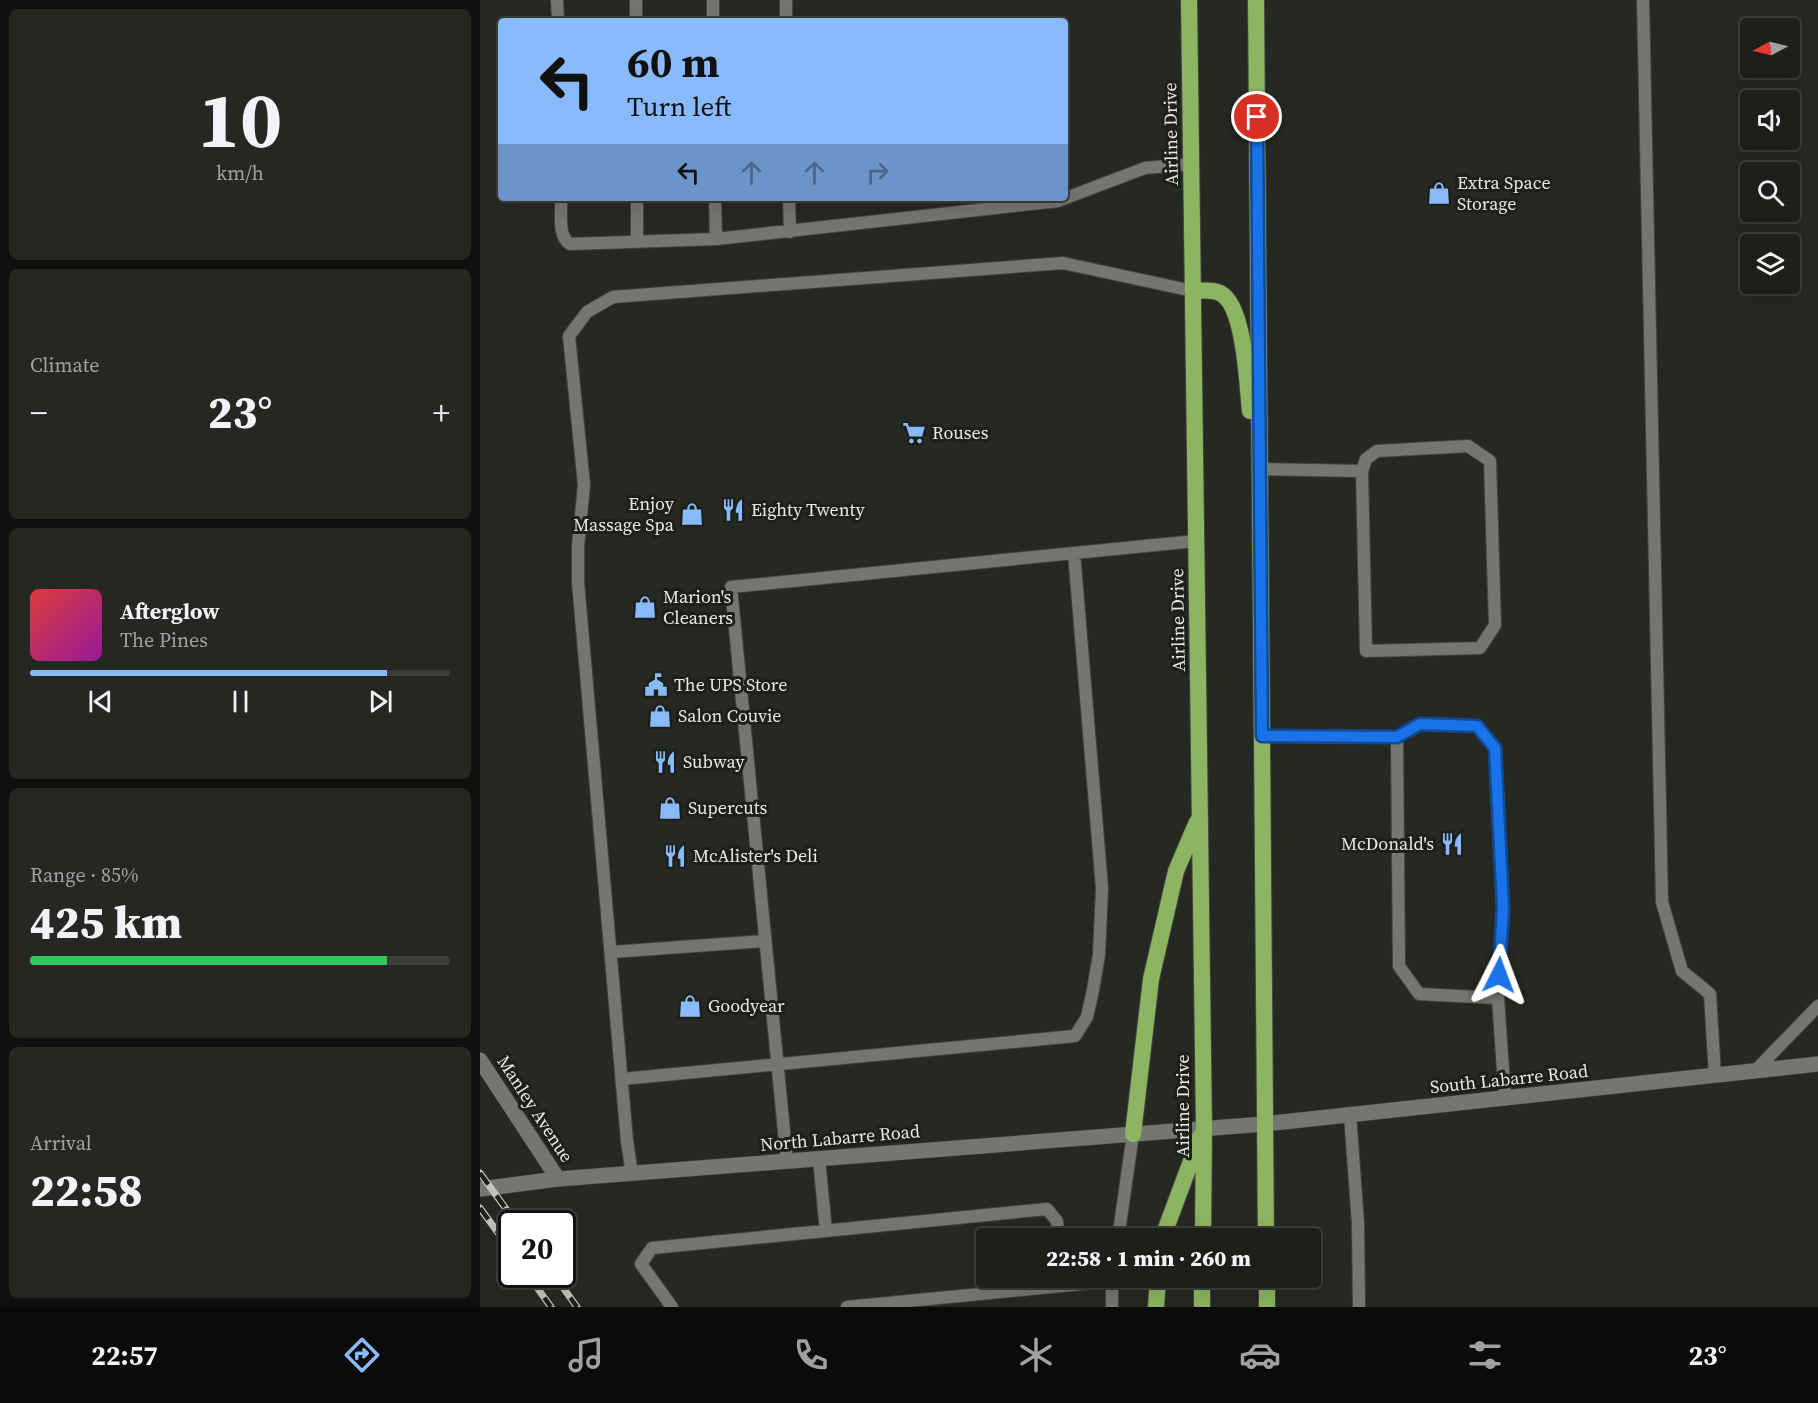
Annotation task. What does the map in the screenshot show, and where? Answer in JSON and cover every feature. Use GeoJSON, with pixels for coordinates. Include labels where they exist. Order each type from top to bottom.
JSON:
{"type":"FeatureCollection","features":[{"type":"Feature","properties":{"kind":"highway","name":"Airline Drive"},"geometry":{"type":"LineString","coordinates":[[1189,0],[1204,1128],[1203,1228]]}},
{"type":"Feature","properties":{"kind":"highway"},"geometry":{"type":"LineString","coordinates":[[1256,0],[1266,1228]]}},
{"type":"Feature","properties":{"kind":"highway"},"geometry":{"type":"LineString","coordinates":[[1193,291],[1212,290],[1222,293],[1231,302],[1239,322],[1260,476]]}},
{"type":"Feature","properties":{"kind":"highway"},"geometry":{"type":"LineString","coordinates":[[1133,1134],[1151,979],[1176,871],[1200,815]]}},
{"type":"Feature","properties":{"kind":"highway"},"geometry":{"type":"LineString","coordinates":[[1166,1228],[1204,1128]]}},
{"type":"Feature","properties":{"kind":"highway"},"geometry":{"type":"LineString","coordinates":[[1156,1307],[1157,1288]]}},
{"type":"Feature","properties":{"kind":"highway"},"geometry":{"type":"LineString","coordinates":[[1202,1288],[1202,1307]]}},
{"type":"Feature","properties":{"kind":"highway"},"geometry":{"type":"LineString","coordinates":[[1267,1288],[1268,1307]]}},
{"type":"Feature","properties":{"kind":"street","name":"Manley Avenue"},"geometry":{"type":"LineString","coordinates":[[480,1060],[558,1179]]}},
{"type":"Feature","properties":{"kind":"street","name":"South Labarre Road"},"geometry":{"type":"LineString","coordinates":[[1204,1128],[1504,1099],[1818,1064]]}},
{"type":"Feature","properties":{"kind":"street","name":"North Labarre Road"},"geometry":{"type":"LineString","coordinates":[[480,1190],[558,1179],[1204,1128]]}},
{"type":"Feature","properties":{"kind":"lane"},"geometry":{"type":"LineString","coordinates":[[557,0],[558,18]]}},
{"type":"Feature","properties":{"kind":"lane"},"geometry":{"type":"LineString","coordinates":[[636,0],[636,18]]}},
{"type":"Feature","properties":{"kind":"lane"},"geometry":{"type":"LineString","coordinates":[[712,0],[713,18]]}},
{"type":"Feature","properties":{"kind":"lane"},"geometry":{"type":"LineString","coordinates":[[786,0],[786,18]]}},
{"type":"Feature","properties":{"kind":"lane"},"geometry":{"type":"LineString","coordinates":[[1642,0],[1662,902],[1682,971],[1710,993],[1715,1076]]}},
{"type":"Feature","properties":{"kind":"lane"},"geometry":{"type":"LineString","coordinates":[[1068,198],[1145,168],[1191,165]]}},
{"type":"Feature","properties":{"kind":"lane"},"geometry":{"type":"LineString","coordinates":[[561,201],[562,235],[564,241],[570,244],[716,239],[790,232],[1028,201]]}},
{"type":"Feature","properties":{"kind":"lane"},"geometry":{"type":"LineString","coordinates":[[637,201],[638,242]]}},
{"type":"Feature","properties":{"kind":"lane"},"geometry":{"type":"LineString","coordinates":[[715,201],[716,239]]}},
{"type":"Feature","properties":{"kind":"lane"},"geometry":{"type":"LineString","coordinates":[[789,201],[790,232]]}},
{"type":"Feature","properties":{"kind":"lane"},"geometry":{"type":"LineString","coordinates":[[632,1173],[627,1141],[578,582],[578,546],[584,485],[569,336],[587,312],[613,297],[1064,263],[1193,291]]}},
{"type":"Feature","properties":{"kind":"lane"},"geometry":{"type":"LineString","coordinates":[[1468,447],[1490,461],[1495,625],[1480,648],[1366,651],[1362,471],[1366,459],[1377,451],[1468,447]]}},
{"type":"Feature","properties":{"kind":"lane"},"geometry":{"type":"LineString","coordinates":[[1260,476],[1362,471]]}},
{"type":"Feature","properties":{"kind":"lane"},"geometry":{"type":"LineString","coordinates":[[786,1162],[731,587],[1196,541]]}},
{"type":"Feature","properties":{"kind":"lane"},"geometry":{"type":"LineString","coordinates":[[622,1079],[1075,1036],[1087,1017],[1099,955],[1102,888],[1074,553]]}},
{"type":"Feature","properties":{"kind":"lane"},"geometry":{"type":"LineString","coordinates":[[1262,736],[1397,737],[1420,724],[1477,726],[1495,748],[1503,907],[1498,998],[1504,1099]]}},
{"type":"Feature","properties":{"kind":"lane"},"geometry":{"type":"LineString","coordinates":[[1397,737],[1400,966],[1419,994],[1498,998]]}},
{"type":"Feature","properties":{"kind":"lane"},"geometry":{"type":"LineString","coordinates":[[612,952],[765,941]]}},
{"type":"Feature","properties":{"kind":"lane"},"geometry":{"type":"LineString","coordinates":[[1755,1071],[1818,1006]]}},
{"type":"Feature","properties":{"kind":"lane"},"geometry":{"type":"LineString","coordinates":[[1350,1115],[1358,1223],[1359,1307]]}},
{"type":"Feature","properties":{"kind":"lane"},"geometry":{"type":"LineString","coordinates":[[1120,1228],[1133,1134]]}},
{"type":"Feature","properties":{"kind":"lane"},"geometry":{"type":"LineString","coordinates":[[819,1160],[826,1231]]}},
{"type":"Feature","properties":{"kind":"lane"},"geometry":{"type":"LineString","coordinates":[[672,1307],[641,1264],[652,1248],[1047,1209],[1057,1221],[1058,1228]]}},
{"type":"Feature","properties":{"kind":"lane"},"geometry":{"type":"LineString","coordinates":[[847,1307],[1011,1288]]}},
{"type":"Feature","properties":{"kind":"lane"},"geometry":{"type":"LineString","coordinates":[[1112,1288],[1112,1307]]}},
{"type":"Feature","properties":{"kind":"railway"},"geometry":{"type":"LineString","coordinates":[[480,1173],[507,1210]]}},
{"type":"Feature","properties":{"kind":"railway"},"geometry":{"type":"LineString","coordinates":[[480,1208],[498,1233]]}},
{"type":"Feature","properties":{"kind":"railway"},"geometry":{"type":"LineString","coordinates":[[537,1288],[551,1307]]}},
{"type":"Feature","properties":{"kind":"railway"},"geometry":{"type":"LineString","coordinates":[[563,1288],[577,1307]]}},
{"type":"Feature","properties":{"kind":"place","name":"Extra Space Storage"},"geometry":{"type":"Point","coordinates":[1439,193]}},
{"type":"Feature","properties":{"kind":"place","name":"Rouses"},"geometry":{"type":"Point","coordinates":[914,433]}},
{"type":"Feature","properties":{"kind":"place","name":"Eighty Twenty"},"geometry":{"type":"Point","coordinates":[733,510]}},
{"type":"Feature","properties":{"kind":"place","name":"Enjoy Massage Spa"},"geometry":{"type":"Point","coordinates":[692,514]}},
{"type":"Feature","properties":{"kind":"place","name":"Marion's Cleaners"},"geometry":{"type":"Point","coordinates":[645,607]}},
{"type":"Feature","properties":{"kind":"place","name":"The UPS Store"},"geometry":{"type":"Point","coordinates":[656,685]}},
{"type":"Feature","properties":{"kind":"place","name":"Salon Couvie"},"geometry":{"type":"Point","coordinates":[660,716]}},
{"type":"Feature","properties":{"kind":"place","name":"Subway"},"geometry":{"type":"Point","coordinates":[665,762]}},
{"type":"Feature","properties":{"kind":"place","name":"Supercuts"},"geometry":{"type":"Point","coordinates":[670,808]}},
{"type":"Feature","properties":{"kind":"place","name":"McDonald's"},"geometry":{"type":"Point","coordinates":[1452,844]}},
{"type":"Feature","properties":{"kind":"place","name":"McAlister's Deli"},"geometry":{"type":"Point","coordinates":[675,856]}},
{"type":"Feature","properties":{"kind":"place","name":"Goodyear"},"geometry":{"type":"Point","coordinates":[690,1006]}},
{"type":"Feature","properties":{"kind":"route"},"geometry":{"type":"LineString","coordinates":[[1257,117],[1262,736],[1397,737],[1420,724],[1477,726],[1495,748],[1503,907],[1499,975]]}}]}
